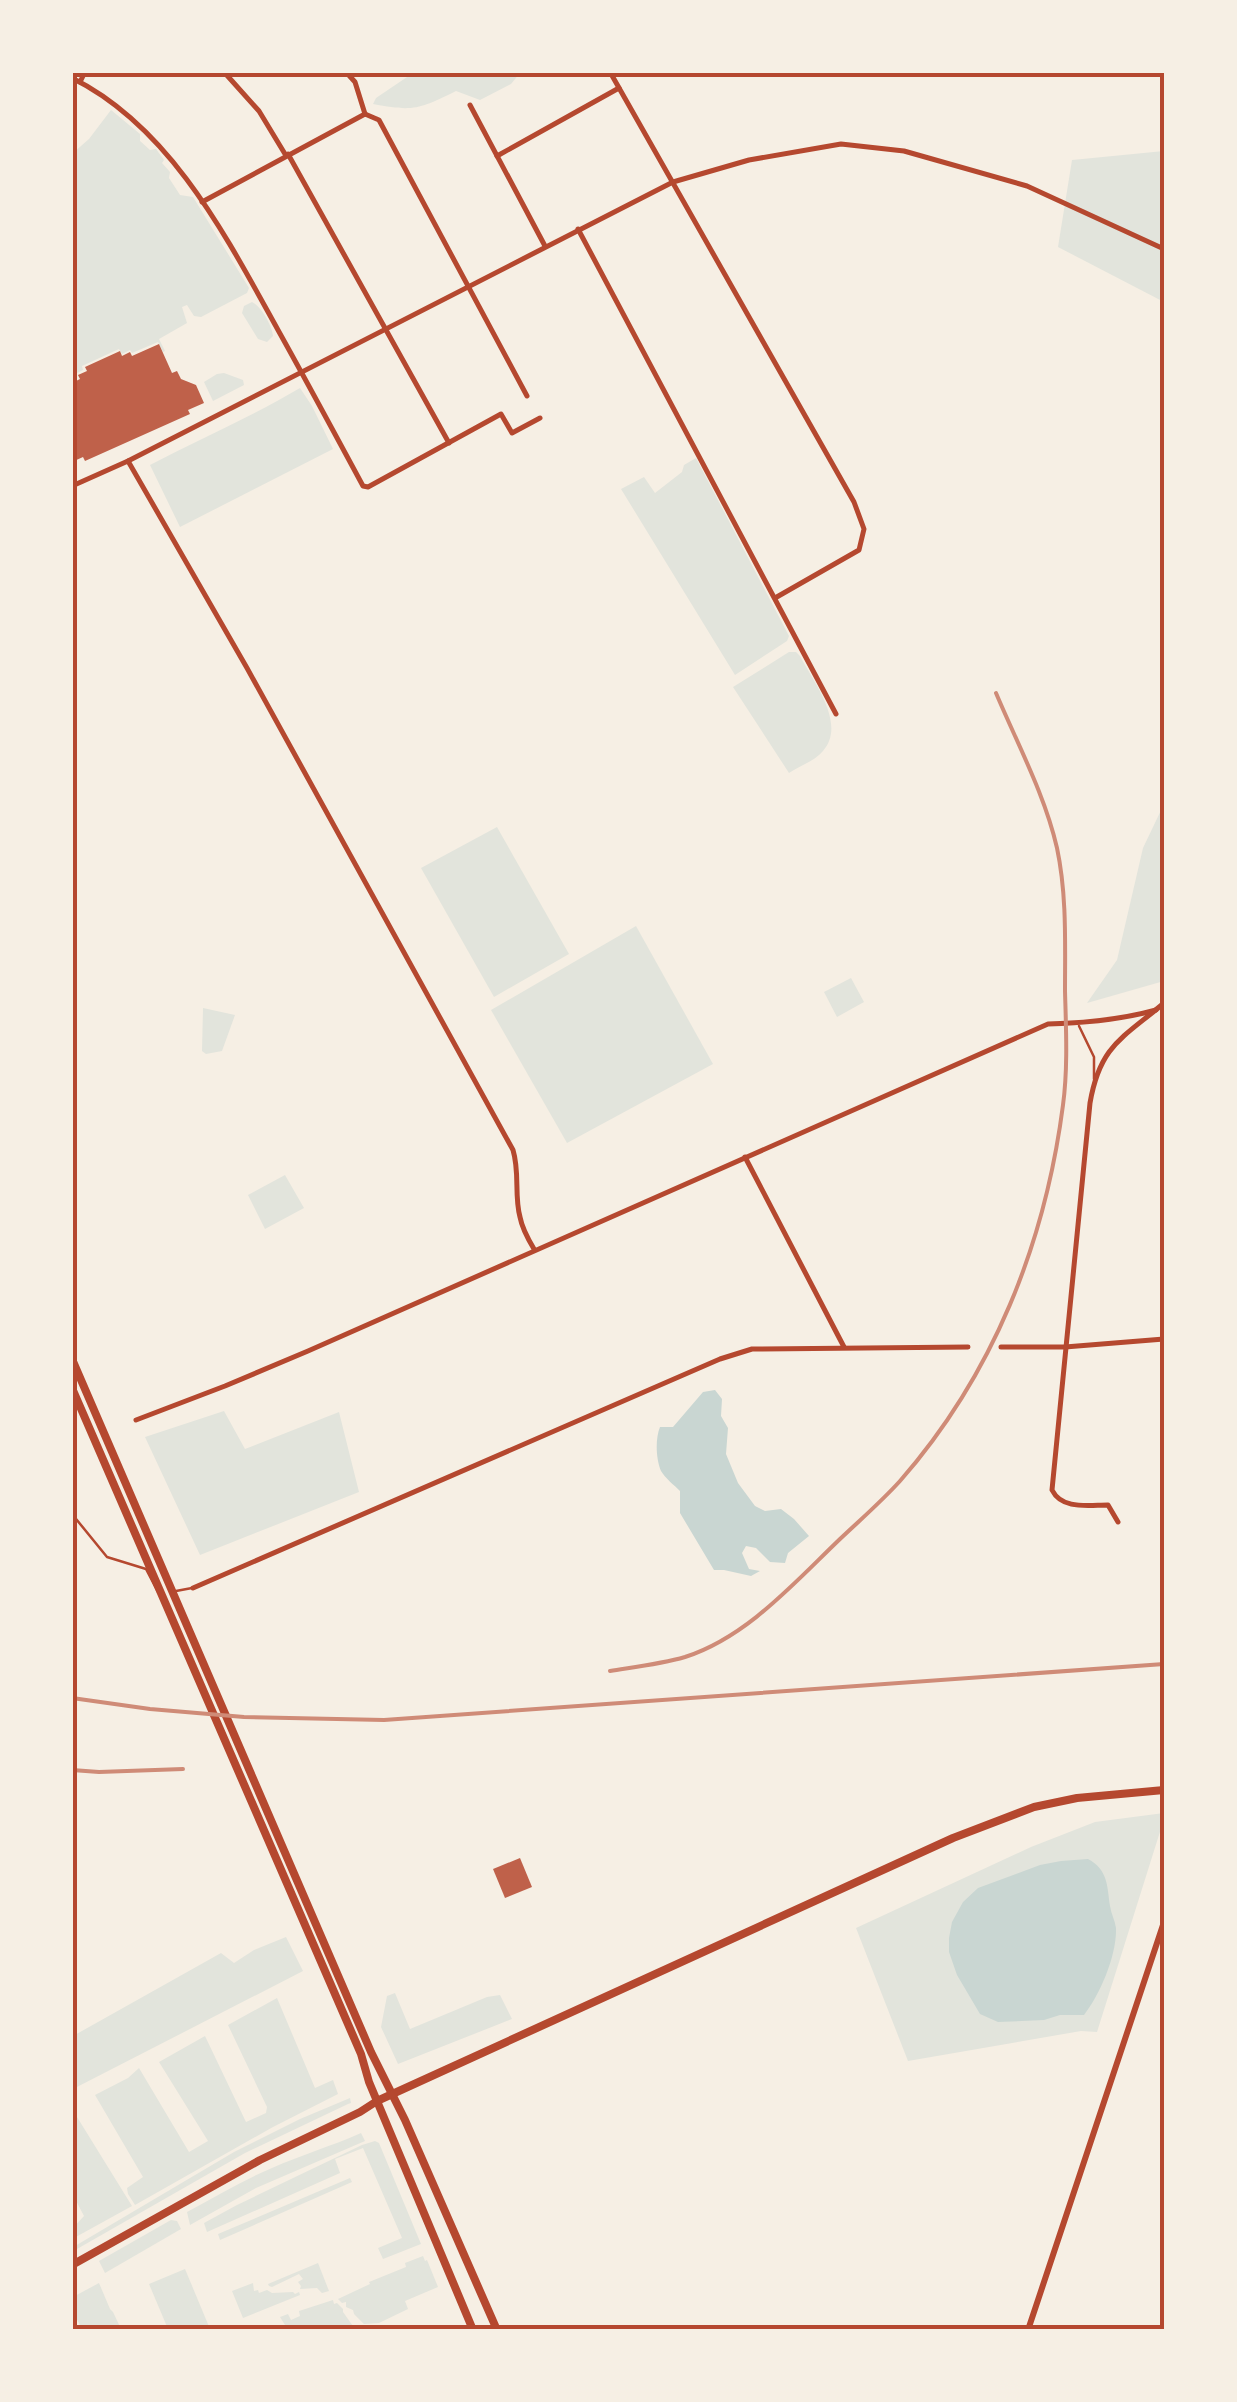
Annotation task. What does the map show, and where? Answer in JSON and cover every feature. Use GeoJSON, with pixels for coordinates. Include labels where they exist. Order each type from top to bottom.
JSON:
{"type":"FeatureCollection","features":[{"type":"Feature","properties":{"kind":"main road"},"geometry":{"type":"LineString","coordinates":[[72,1359],[310,1923],[472,2330]]}},
{"type":"Feature","properties":{"kind":"main road"},"geometry":{"type":"LineString","coordinates":[[72,1388],[310,1923],[393,2094],[497,2330]]}},
{"type":"Feature","properties":{"kind":"main road"},"geometry":{"type":"LineString","coordinates":[[72,2265],[260,2160],[378,2101],[994,1821],[1077,1798],[1164,1790]]}},
{"type":"Feature","properties":{"kind":"street"},"geometry":{"type":"LineString","coordinates":[[80,82],[85,72]]}},
{"type":"Feature","properties":{"kind":"street"},"geometry":{"type":"LineString","coordinates":[[224,72],[259,112],[287,154],[448,443]]}},
{"type":"Feature","properties":{"kind":"street"},"geometry":{"type":"LineString","coordinates":[[346,72],[354,82],[365,114],[378,120],[527,396]]}},
{"type":"Feature","properties":{"kind":"street"},"geometry":{"type":"LineString","coordinates":[[610,72],[854,502],[864,529],[859,550],[775,598]]}},
{"type":"Feature","properties":{"kind":"street"},"geometry":{"type":"LineString","coordinates":[[72,78],[110,102],[148,134],[183,174],[253,284],[364,486],[501,414],[512,433],[540,418]]}},
{"type":"Feature","properties":{"kind":"street"},"geometry":{"type":"LineString","coordinates":[[497,156],[619,88]]}},
{"type":"Feature","properties":{"kind":"street"},"geometry":{"type":"LineString","coordinates":[[470,106],[545,246]]}},
{"type":"Feature","properties":{"kind":"street"},"geometry":{"type":"LineString","coordinates":[[202,202],[365,114]]}},
{"type":"Feature","properties":{"kind":"street"},"geometry":{"type":"LineString","coordinates":[[72,486],[673,182],[748,160],[841,144],[904,152],[1026,186],[1164,249]]}},
{"type":"Feature","properties":{"kind":"street"},"geometry":{"type":"LineString","coordinates":[[578,229],[836,714]]}},
{"type":"Feature","properties":{"kind":"street"},"geometry":{"type":"LineString","coordinates":[[128,461],[239,653],[513,1150],[518,1168],[520,1219],[534,1250]]}},
{"type":"Feature","properties":{"kind":"street"},"geometry":{"type":"LineString","coordinates":[[1118,1522],[1108,1505],[1068,1504],[1057,1499],[1052,1490],[1094,1081],[1106,1053],[1164,1002]]}},
{"type":"Feature","properties":{"kind":"street"},"geometry":{"type":"LineString","coordinates":[[136,1420],[226,1386],[1048,1024],[1078,1025],[1156,1010]]}},
{"type":"Feature","properties":{"kind":"street"},"geometry":{"type":"LineString","coordinates":[[745,1157],[844,1347]]}},
{"type":"Feature","properties":{"kind":"street"},"geometry":{"type":"LineString","coordinates":[[1001,1347],[1164,1339]]}},
{"type":"Feature","properties":{"kind":"street"},"geometry":{"type":"LineString","coordinates":[[193,1588],[720,1359],[752,1349],[968,1347]]}},
{"type":"Feature","properties":{"kind":"street"},"geometry":{"type":"LineString","coordinates":[[1028,2330],[1164,1922]]}},
{"type":"Feature","properties":{"kind":"lane"},"geometry":{"type":"LineString","coordinates":[[1078,1025],[1094,1056],[1094,1081]]}},
{"type":"Feature","properties":{"kind":"lane"},"geometry":{"type":"LineString","coordinates":[[72,1514],[106,1557],[146,1569],[156,1592],[193,1588]]}},
{"type":"Feature","properties":{"kind":"shaded area"},"geometry":{"type":"Polygon","coordinates":[[[413,73],[520,73],[511,84],[480,100],[456,91],[416,107],[373,104],[413,73]]]}},
{"type":"Feature","properties":{"kind":"shaded area"},"geometry":{"type":"Polygon","coordinates":[[[111,110],[140,134],[140,141],[150,150],[156,149],[180,195],[193,197],[249,288],[247,293],[201,317],[194,316],[187,305],[182,307],[187,323],[159,339],[165,351],[158,342],[132,353],[130,350],[122,354],[119,349],[82,366],[83,370],[73,380],[73,153],[111,110]]]}},
{"type":"Feature","properties":{"kind":"shaded area"},"geometry":{"type":"Polygon","coordinates":[[[1164,151],[1164,302],[1058,247],[1072,160],[1164,151]]]}},
{"type":"Feature","properties":{"kind":"shaded area"},"geometry":{"type":"Polygon","coordinates":[[[252,302],[271,327],[273,336],[267,342],[258,339],[242,313],[244,306],[252,302]]]}},
{"type":"Feature","properties":{"kind":"shaded area"},"geometry":{"type":"Polygon","coordinates":[[[224,373],[243,380],[244,385],[213,401],[204,382],[224,373]]]}},
{"type":"Feature","properties":{"kind":"shaded area"},"geometry":{"type":"Polygon","coordinates":[[[300,388],[333,449],[180,527],[150,465],[300,388]]]}},
{"type":"Feature","properties":{"kind":"shaded area"},"geometry":{"type":"Polygon","coordinates":[[[696,458],[789,636],[735,675],[621,489],[644,477],[655,493],[696,458]]]}},
{"type":"Feature","properties":{"kind":"shaded area"},"geometry":{"type":"Polygon","coordinates":[[[789,652],[800,656],[819,690],[831,728],[823,751],[789,773],[733,687],[789,652]]]}},
{"type":"Feature","properties":{"kind":"shaded area"},"geometry":{"type":"Polygon","coordinates":[[[1164,804],[1164,981],[1087,1003],[1117,960],[1143,848],[1164,804]]]}},
{"type":"Feature","properties":{"kind":"shaded area"},"geometry":{"type":"Polygon","coordinates":[[[497,827],[569,954],[494,997],[421,868],[497,827]]]}},
{"type":"Feature","properties":{"kind":"shaded area"},"geometry":{"type":"Polygon","coordinates":[[[636,926],[713,1064],[567,1143],[491,1010],[636,926]]]}},
{"type":"Feature","properties":{"kind":"shaded area"},"geometry":{"type":"Polygon","coordinates":[[[851,978],[864,1002],[837,1017],[824,992],[851,978]]]}},
{"type":"Feature","properties":{"kind":"shaded area"},"geometry":{"type":"Polygon","coordinates":[[[203,1008],[235,1015],[222,1051],[202,1051],[203,1008]]]}},
{"type":"Feature","properties":{"kind":"shaded area"},"geometry":{"type":"Polygon","coordinates":[[[285,1175],[304,1208],[265,1229],[248,1195],[285,1175]]]}},
{"type":"Feature","properties":{"kind":"shaded area"},"geometry":{"type":"Polygon","coordinates":[[[715,1390],[722,1399],[721,1416],[728,1428],[726,1454],[738,1483],[755,1506],[765,1511],[781,1509],[809,1536],[788,1553],[785,1563],[770,1562],[756,1548],[746,1546],[742,1553],[749,1569],[760,1571],[751,1576],[714,1570],[680,1513],[680,1491],[663,1474],[658,1461],[660,1427],[673,1427],[703,1392],[715,1390]]]}},
{"type":"Feature","properties":{"kind":"shaded area"},"geometry":{"type":"Polygon","coordinates":[[[224,1411],[245,1449],[339,1412],[359,1492],[200,1555],[145,1437],[224,1411]]]}},
{"type":"Feature","properties":{"kind":"shaded area"},"geometry":{"type":"Polygon","coordinates":[[[1164,1813],[1097,2032],[1081,2031],[908,2061],[856,1928],[1031,1847],[1095,1822],[1164,1813]]]}},
{"type":"Feature","properties":{"kind":"shaded area"},"geometry":{"type":"Polygon","coordinates":[[[1088,1859],[1105,1879],[1116,1928],[1111,1962],[1090,2007],[1084,2015],[1044,2020],[998,2022],[980,2014],[957,1975],[949,1952],[952,1922],[963,1902],[978,1888],[1040,1865],[1088,1859]]]}},
{"type":"Feature","properties":{"kind":"shaded area"},"geometry":{"type":"Polygon","coordinates":[[[286,1937],[303,1971],[73,2089],[73,2036],[221,1953],[234,1963],[286,1937]]]}},
{"type":"Feature","properties":{"kind":"shaded area"},"geometry":{"type":"Polygon","coordinates":[[[395,1993],[410,2029],[500,1995],[512,2019],[398,2064],[381,2027],[387,1996],[395,1993]]]}},
{"type":"Feature","properties":{"kind":"shaded area"},"geometry":{"type":"Polygon","coordinates":[[[277,1998],[315,2088],[333,2080],[338,2094],[135,2205],[127,2188],[143,2177],[95,2095],[139,2068],[189,2152],[208,2141],[159,2062],[205,2036],[246,2122],[266,2113],[267,2107],[228,2025],[277,1998]]]}},
{"type":"Feature","properties":{"kind":"shaded area"},"geometry":{"type":"Polygon","coordinates":[[[350,2098],[351,2103],[245,2153],[77,2249],[75,2246],[234,2152],[350,2098]]]}},
{"type":"Feature","properties":{"kind":"shaded area"},"geometry":{"type":"Polygon","coordinates":[[[77,2117],[132,2206],[74,2238],[73,2228],[84,2216],[73,2195],[73,2119],[77,2117]]]}},
{"type":"Feature","properties":{"kind":"shaded area"},"geometry":{"type":"Polygon","coordinates":[[[361,2133],[365,2141],[256,2188],[190,2225],[187,2212],[229,2189],[361,2133]]]}},
{"type":"Feature","properties":{"kind":"shaded area"},"geometry":{"type":"Polygon","coordinates":[[[375,2141],[421,2244],[383,2259],[378,2248],[402,2238],[363,2148],[335,2159],[340,2173],[207,2232],[204,2223],[237,2205],[362,2145],[375,2141]]]}},
{"type":"Feature","properties":{"kind":"shaded area"},"geometry":{"type":"Polygon","coordinates":[[[350,2178],[352,2182],[220,2240],[218,2234],[350,2178]]]}},
{"type":"Feature","properties":{"kind":"shaded area"},"geometry":{"type":"Polygon","coordinates":[[[171,2220],[177,2221],[181,2229],[105,2273],[99,2261],[171,2220]]]}},
{"type":"Feature","properties":{"kind":"shaded area"},"geometry":{"type":"Polygon","coordinates":[[[423,2256],[438,2287],[405,2301],[408,2309],[379,2323],[364,2324],[346,2307],[346,2302],[338,2299],[406,2267],[405,2263],[423,2256]]]}},
{"type":"Feature","properties":{"kind":"shaded area"},"geometry":{"type":"Polygon","coordinates":[[[318,2263],[329,2291],[300,2289],[298,2282],[303,2279],[299,2274],[272,2287],[268,2284],[318,2263]]]}},
{"type":"Feature","properties":{"kind":"shaded area"},"geometry":{"type":"Polygon","coordinates":[[[185,2269],[210,2329],[168,2329],[149,2284],[185,2269]]]}},
{"type":"Feature","properties":{"kind":"shaded area"},"geometry":{"type":"Polygon","coordinates":[[[99,2283],[121,2329],[82,2329],[73,2312],[73,2297],[99,2283]]]}},
{"type":"Feature","properties":{"kind":"shaded area"},"geometry":{"type":"Polygon","coordinates":[[[253,2283],[254,2291],[259,2293],[267,2290],[300,2295],[243,2318],[232,2291],[253,2283]]]}},
{"type":"Feature","properties":{"kind":"shaded area"},"geometry":{"type":"Polygon","coordinates":[[[333,2300],[355,2329],[280,2329],[285,2325],[280,2317],[288,2314],[291,2320],[300,2316],[299,2311],[333,2300]]]}},
{"type":"Feature","properties":{"kind":"building"},"geometry":{"type":"Polygon","coordinates":[[[159,344],[172,373],[177,371],[181,379],[196,385],[204,403],[188,410],[190,414],[85,461],[83,457],[72,462],[72,383],[87,371],[85,367],[120,351],[122,356],[130,352],[132,356],[159,344]]]}},
{"type":"Feature","properties":{"kind":"building"},"geometry":{"type":"Polygon","coordinates":[[[520,1858],[532,1887],[505,1898],[493,1869],[520,1858]]]}},
{"type":"Feature","properties":{"kind":"railway"},"geometry":{"type":"LineString","coordinates":[[610,1671],[685,1657],[708,1648],[749,1622],[787,1590],[893,1489],[933,1440],[988,1352],[1010,1305],[1043,1207],[1063,1105],[1065,920],[1052,828],[996,693]]}},
{"type":"Feature","properties":{"kind":"railway"},"geometry":{"type":"LineString","coordinates":[[72,1698],[244,1717],[384,1720],[1164,1664]]}},
{"type":"Feature","properties":{"kind":"railway"},"geometry":{"type":"LineString","coordinates":[[72,1770],[183,1769]]}}]}
